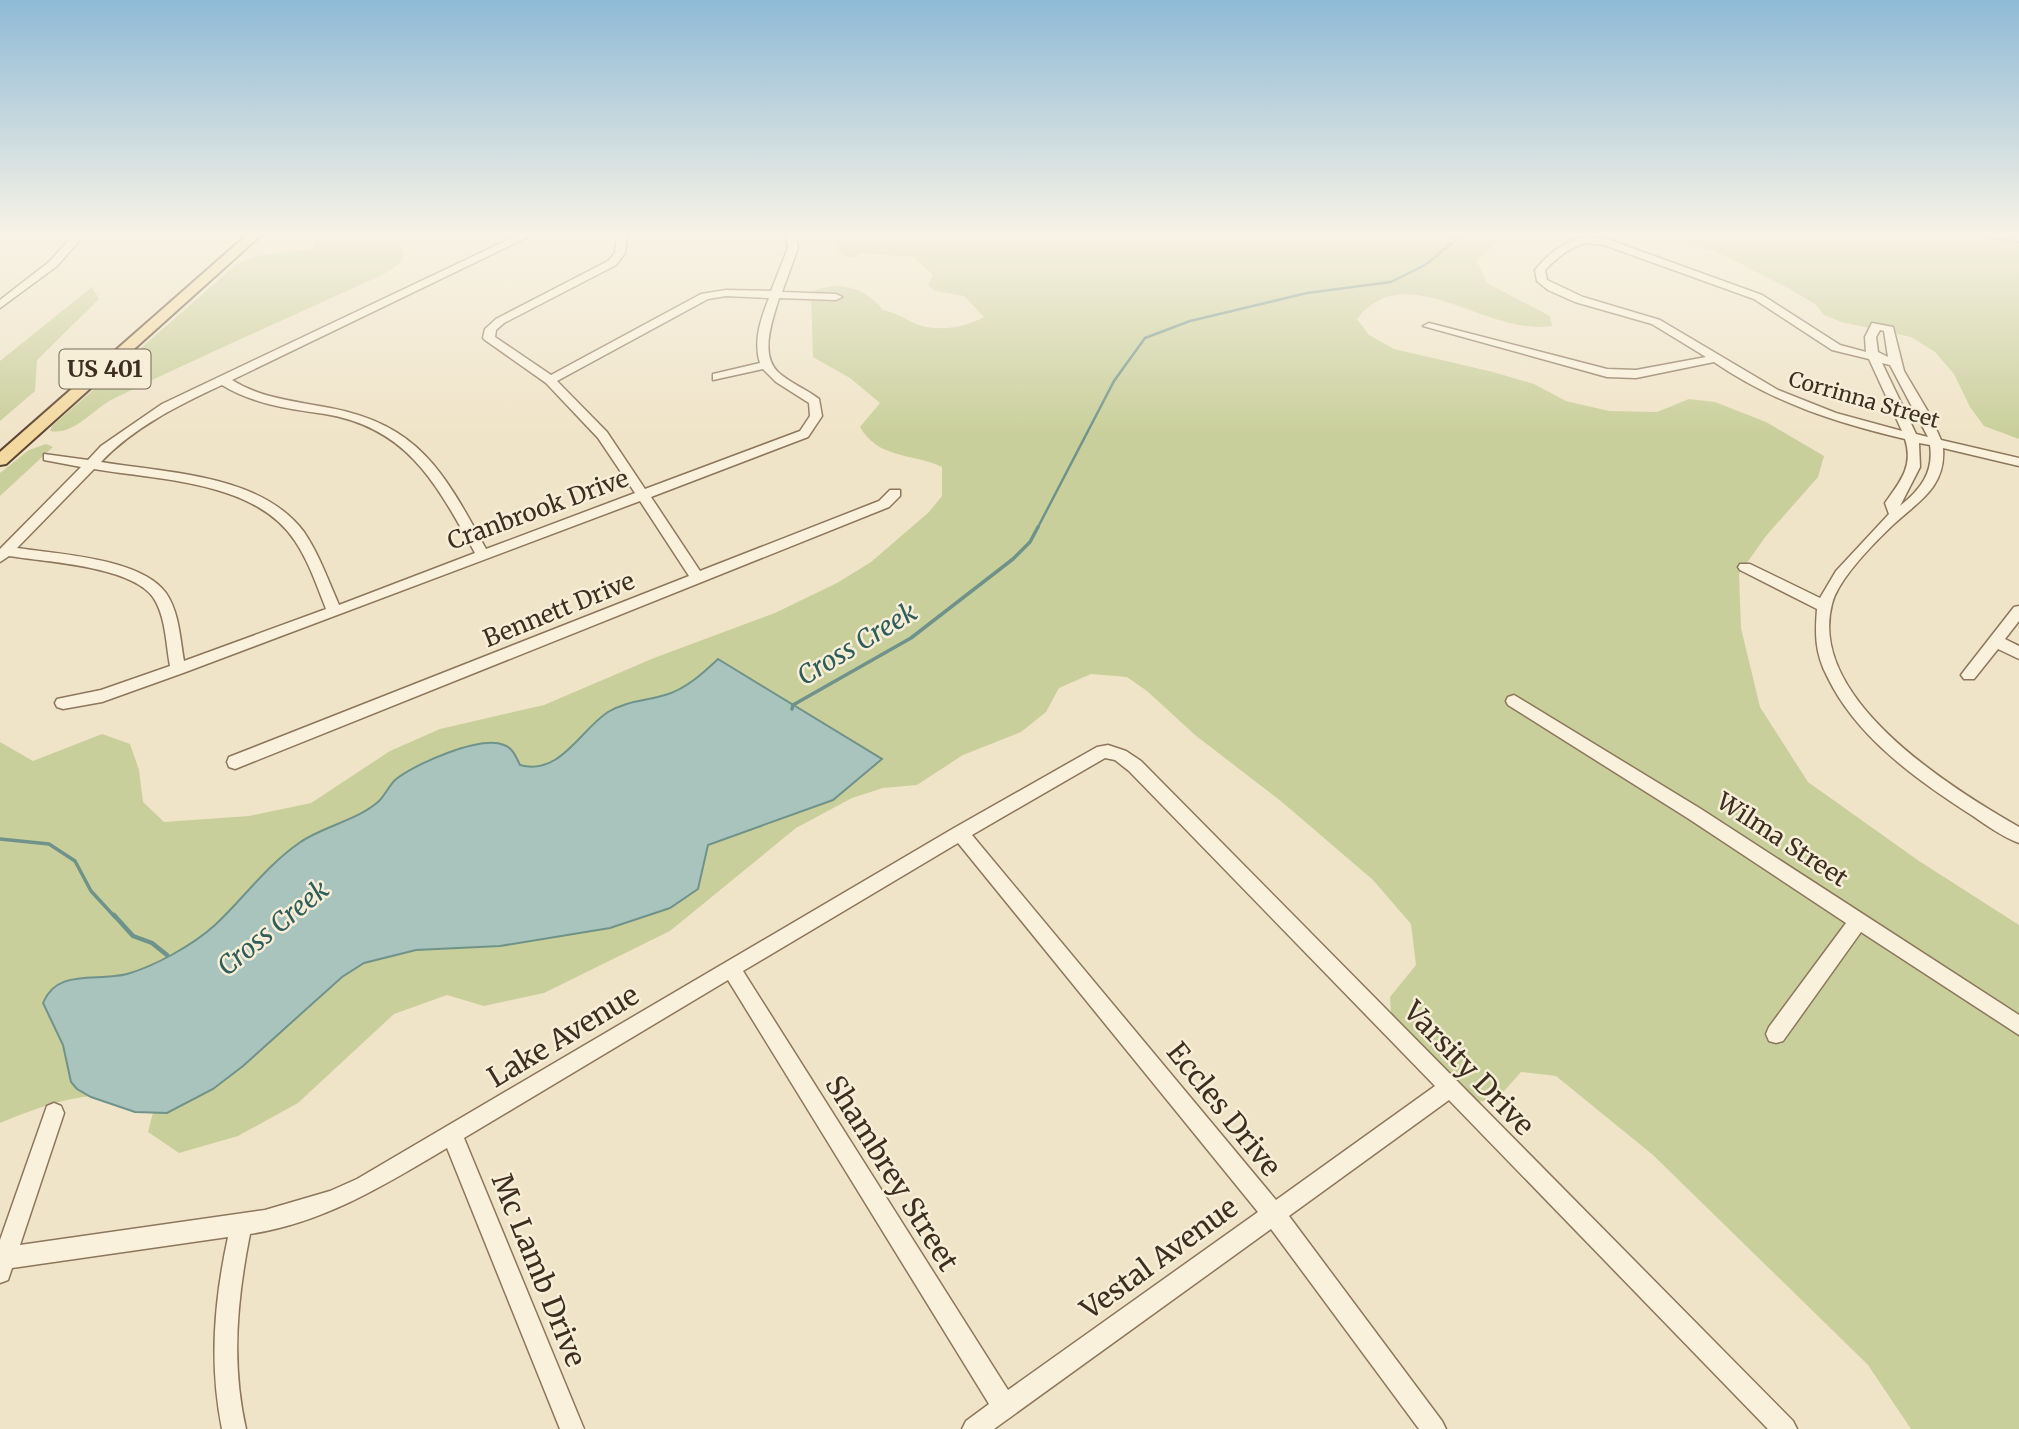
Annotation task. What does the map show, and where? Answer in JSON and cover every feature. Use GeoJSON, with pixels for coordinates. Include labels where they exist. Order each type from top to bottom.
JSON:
{"type":"FeatureCollection","features":[{"type":"Feature","properties":{"kind":"main road","name":"US 401"},"geometry":{"type":"LineString","coordinates":[[4,454],[180,301]]}},
{"type":"Feature","properties":{"kind":"street"},"geometry":{"type":"LineString","coordinates":[[3,554],[90,464],[145,420],[221,379],[387,301]]}},
{"type":"Feature","properties":{"kind":"street"},"geometry":{"type":"LineString","coordinates":[[539,301],[500,321],[491,329],[489,338],[550,380],[603,435],[698,579]]}},
{"type":"Feature","properties":{"kind":"street"},"geometry":{"type":"LineString","coordinates":[[550,380],[693,301]]}},
{"type":"Feature","properties":{"kind":"street"},"geometry":{"type":"LineString","coordinates":[[717,377],[765,365],[762,338],[775,301]]}},
{"type":"Feature","properties":{"kind":"street","name":"Corrinna Street"},"geometry":{"type":"LineString","coordinates":[[1587,301],[1653,321],[1692,341],[1734,373],[1789,400],[2019,462]]}},
{"type":"Feature","properties":{"kind":"street","name":"Corrinna Street"},"geometry":{"type":"LineString","coordinates":[[1764,301],[1826,342],[1848,352],[1894,362]]}},
{"type":"Feature","properties":{"kind":"street"},"geometry":{"type":"LineString","coordinates":[[1895,513],[1892,503],[1909,480],[1915,460],[1912,435],[1873,358],[1871,332],[1876,325],[1889,329],[1894,362],[1930,426],[1937,462],[1927,488],[1914,504],[1895,513],[1834,586],[1824,606],[1821,626],[1828,657],[1845,690],[1871,725],[1928,778],[2019,836]]}},
{"type":"Feature","properties":{"kind":"street"},"geometry":{"type":"LineString","coordinates":[[1429,326],[1607,373],[1636,374],[1716,358]]}},
{"type":"Feature","properties":{"kind":"street","name":"Cranbrook Drive"},"geometry":{"type":"LineString","coordinates":[[63,703],[102,696],[178,669],[783,444],[808,430],[816,416],[815,402],[765,365]]}},
{"type":"Feature","properties":{"kind":"street"},"geometry":{"type":"LineString","coordinates":[[221,379],[260,399],[361,418],[407,441],[445,487],[482,554]]}},
{"type":"Feature","properties":{"kind":"street"},"geometry":{"type":"LineString","coordinates":[[48,457],[232,488],[271,507],[304,540],[334,611]]}},
{"type":"Feature","properties":{"kind":"street","name":"Bennett Drive"},"geometry":{"type":"LineString","coordinates":[[235,762],[884,504],[895,493]]}},
{"type":"Feature","properties":{"kind":"street"},"geometry":{"type":"LineString","coordinates":[[3,554],[125,573],[145,580],[163,599],[178,669]]}},
{"type":"Feature","properties":{"kind":"street"},"geometry":{"type":"LineString","coordinates":[[1745,567],[1824,606]]}},
{"type":"Feature","properties":{"kind":"street"},"geometry":{"type":"LineString","coordinates":[[1969,675],[2019,611]]}},
{"type":"Feature","properties":{"kind":"street"},"geometry":{"type":"LineString","coordinates":[[1996,641],[2019,653]]}},
{"type":"Feature","properties":{"kind":"street","name":"Wilma Street"},"geometry":{"type":"LineString","coordinates":[[1514,701],[1859,920],[2019,1026]]}},
{"type":"Feature","properties":{"kind":"street","name":"Lake Avenue"},"geometry":{"type":"LineString","coordinates":[[2,1265],[241,1225],[298,1213],[332,1202],[452,1134],[960,833],[1103,752],[1110,752]]}},
{"type":"Feature","properties":{"kind":"street","name":"Varsity Drive"},"geometry":{"type":"LineString","coordinates":[[1110,752],[1118,753],[1135,766],[1785,1429]]}},
{"type":"Feature","properties":{"kind":"street","name":"Eccles Drive"},"geometry":{"type":"LineString","coordinates":[[960,833],[1273,1213],[1434,1429]]}},
{"type":"Feature","properties":{"kind":"street"},"geometry":{"type":"LineString","coordinates":[[1776,1034],[1859,920]]}},
{"type":"Feature","properties":{"kind":"street","name":"Shambrey Street"},"geometry":{"type":"LineString","coordinates":[[731,968],[1005,1406]]}},
{"type":"Feature","properties":{"kind":"street","name":"Vestal Avenue"},"geometry":{"type":"LineString","coordinates":[[974,1429],[1448,1088]]}},
{"type":"Feature","properties":{"kind":"street"},"geometry":{"type":"LineString","coordinates":[[2,1265],[54,1114]]}},
{"type":"Feature","properties":{"kind":"street","name":"Mc Lamb Drive"},"geometry":{"type":"LineString","coordinates":[[452,1134],[572,1429]]}},
{"type":"Feature","properties":{"kind":"street"},"geometry":{"type":"LineString","coordinates":[[234,1429],[224,1385],[223,1362],[225,1314],[241,1225]]}},
{"type":"Feature","properties":{"kind":"green space"},"geometry":{"type":"Polygon","coordinates":[[[75,301],[97,301],[37,360],[35,391],[0,421],[0,361],[75,301]]]}},
{"type":"Feature","properties":{"kind":"green space"},"geometry":{"type":"Polygon","coordinates":[[[195,301],[325,301],[115,398],[76,425],[50,431],[52,426],[195,301]]]}},
{"type":"Feature","properties":{"kind":"green space"},"geometry":{"type":"Polygon","coordinates":[[[811,301],[874,301],[883,310],[919,325],[935,328],[953,327],[984,317],[968,301],[1378,301],[1357,319],[1369,335],[1394,349],[1493,372],[1534,384],[1566,401],[1609,411],[1657,412],[1689,399],[1715,402],[1766,422],[1824,456],[1818,477],[1766,536],[1739,574],[1741,628],[1760,707],[1808,782],[1919,861],[2019,925],[2019,1429],[1911,1429],[1868,1365],[1653,1155],[1556,1076],[1521,1072],[1497,1099],[1477,1102],[1391,1013],[1390,997],[1416,965],[1411,924],[1373,880],[1282,802],[1195,735],[1147,691],[1127,677],[1091,674],[1059,688],[1046,712],[1021,732],[963,755],[917,785],[883,788],[852,798],[796,828],[670,931],[544,993],[484,1006],[447,995],[394,1014],[298,1103],[238,1136],[179,1153],[148,1132],[156,1101],[114,1095],[58,1102],[0,1123],[0,742],[33,761],[102,734],[130,744],[139,770],[143,802],[164,822],[249,816],[311,803],[390,751],[440,729],[544,705],[654,658],[775,613],[837,583],[871,562],[928,513],[942,496],[942,467],[876,445],[860,427],[880,403],[850,378],[813,357],[811,301]]]}},
{"type":"Feature","properties":{"kind":"green space"},"geometry":{"type":"Polygon","coordinates":[[[1440,301],[1521,301],[1550,316],[1552,326],[1527,326],[1501,321],[1440,301]]]}},
{"type":"Feature","properties":{"kind":"green space"},"geometry":{"type":"Polygon","coordinates":[[[1809,301],[2019,301],[2019,439],[1984,426],[1970,407],[1954,374],[1935,352],[1911,337],[1841,322],[1824,315],[1809,301]]]}},
{"type":"Feature","properties":{"kind":"green space"},"geometry":{"type":"Polygon","coordinates":[[[46,444],[53,447],[0,496],[0,473],[29,450],[46,444]]]}},
{"type":"Feature","properties":{"kind":"water"},"geometry":{"type":"Polygon","coordinates":[[[718,659],[882,759],[833,800],[708,845],[698,889],[670,908],[610,928],[500,946],[416,950],[364,963],[342,977],[243,1066],[213,1089],[167,1113],[135,1112],[91,1097],[71,1082],[63,1045],[43,1003],[49,992],[58,985],[79,978],[127,974],[185,947],[215,925],[287,852],[308,837],[370,808],[381,799],[395,780],[417,766],[464,747],[493,743],[510,748],[520,765],[534,767],[547,764],[558,758],[608,712],[680,689],[718,659]]]}},
{"type":"Feature","properties":{"kind":"waterway","name":"Cross Creek"},"geometry":{"type":"LineString","coordinates":[[1037,529],[1114,381],[1145,338],[1190,321],[1275,301]]}},
{"type":"Feature","properties":{"kind":"waterway","name":"Cross Creek"},"geometry":{"type":"LineString","coordinates":[[792,709],[793,705],[911,638],[1013,559],[1030,542],[1038,527]]}},
{"type":"Feature","properties":{"kind":"waterway","name":"Cross Creek"},"geometry":{"type":"LineString","coordinates":[[0,839],[49,844],[75,861],[91,891],[115,917]]}},
{"type":"Feature","properties":{"kind":"waterway","name":"Cross Creek"},"geometry":{"type":"LineString","coordinates":[[114,915],[133,936],[152,943],[167,955]]}}]}
